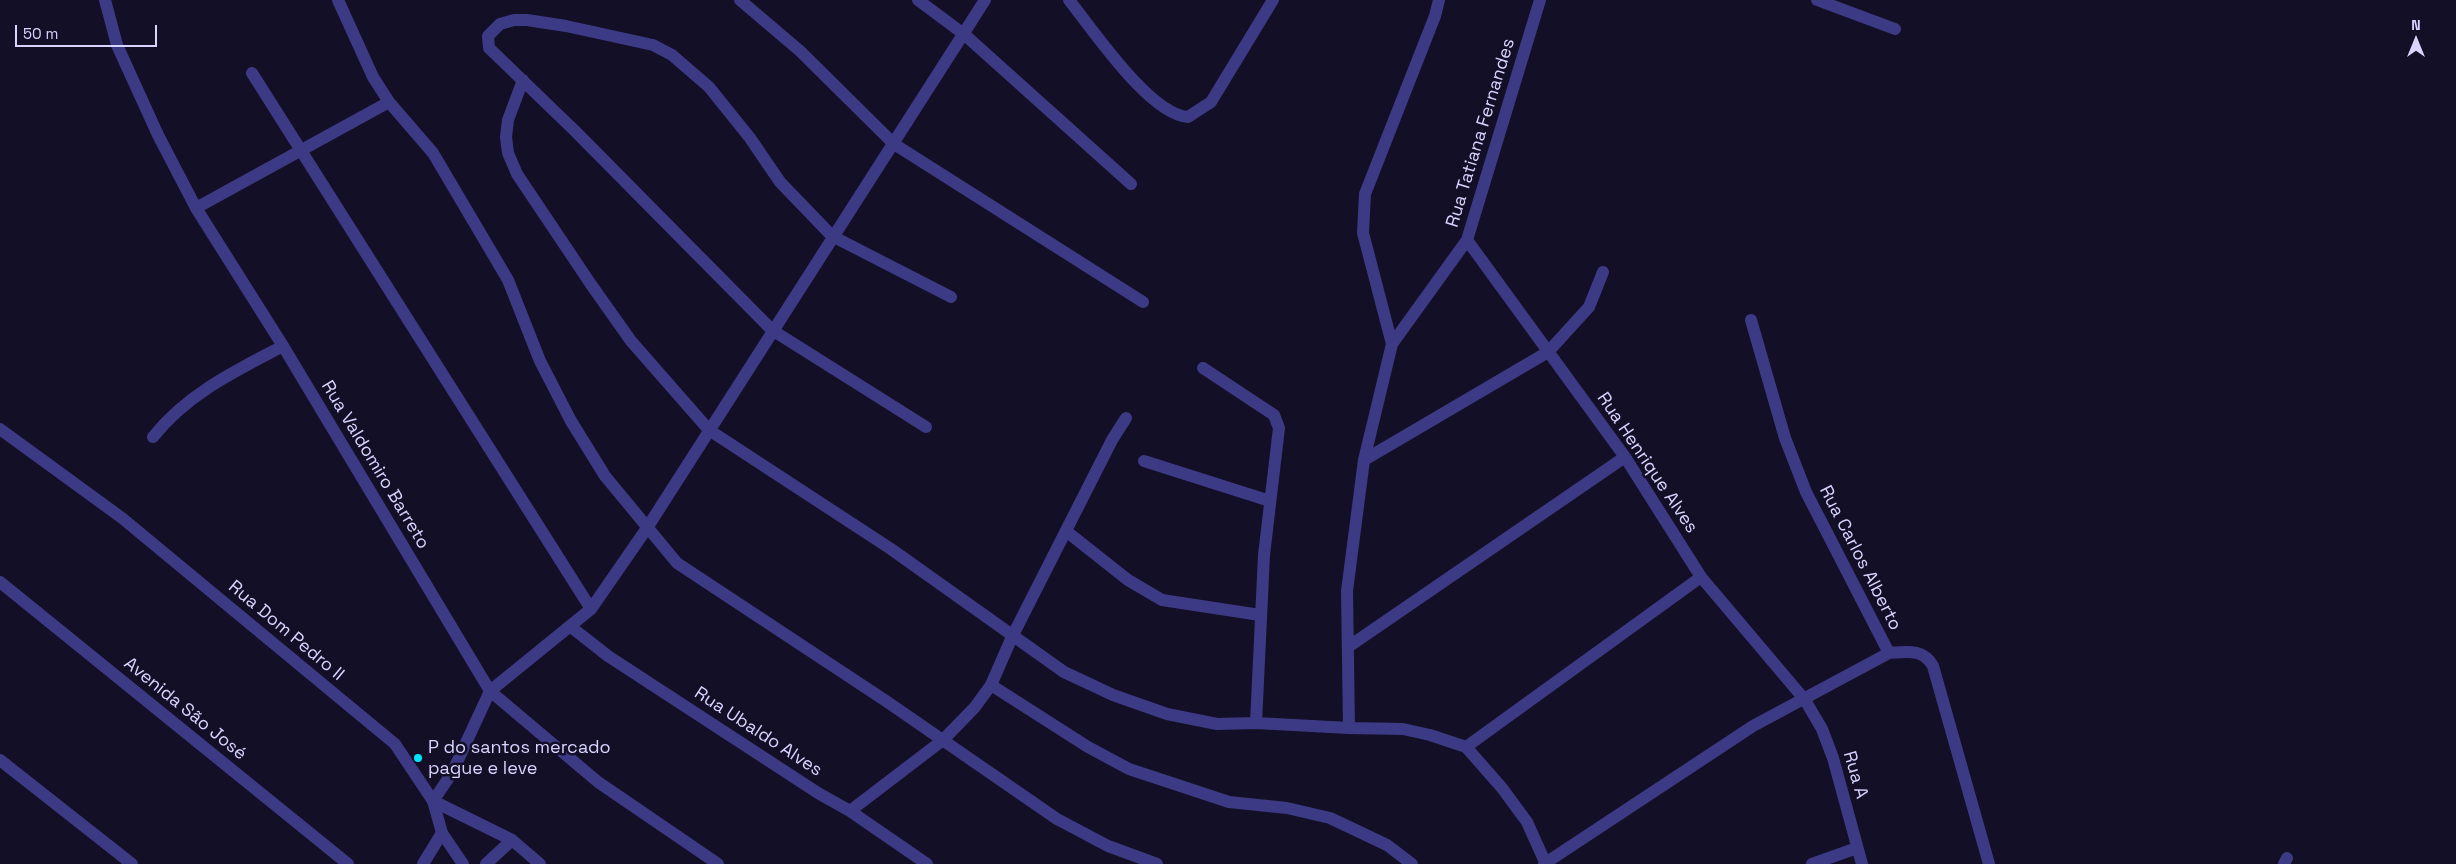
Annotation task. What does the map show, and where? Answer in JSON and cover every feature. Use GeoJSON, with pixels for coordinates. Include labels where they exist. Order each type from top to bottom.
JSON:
{"type":"FeatureCollection","features":[{"type":"Feature","properties":{"kind":"street","name":"Rua Valdomiro Barreto"},"geometry":{"type":"LineString","coordinates":[[105,0],[117,45],[158,135],[196,208],[283,346],[490,691],[598,782],[718,864]]}},
{"type":"Feature","properties":{"kind":"street"},"geometry":{"type":"LineString","coordinates":[[338,0],[373,77],[389,102],[432,153],[508,280],[540,361],[604,476],[677,563],[943,740],[1057,819],[1108,846],[1157,864]]}},
{"type":"Feature","properties":{"kind":"street"},"geometry":{"type":"LineString","coordinates":[[740,0],[800,51],[894,144],[1143,302]]}},
{"type":"Feature","properties":{"kind":"street"},"geometry":{"type":"LineString","coordinates":[[918,0],[964,35],[1131,184]]}},
{"type":"Feature","properties":{"kind":"street"},"geometry":{"type":"LineString","coordinates":[[462,864],[442,833],[434,800],[452,773],[490,691],[571,628],[591,609],[647,528],[832,236],[894,144],[985,0]]}},
{"type":"Feature","properties":{"kind":"street"},"geometry":{"type":"LineString","coordinates":[[1069,0],[1142,90],[1169,112],[1188,118],[1211,102],[1273,0]]}},
{"type":"Feature","properties":{"kind":"street"},"geometry":{"type":"LineString","coordinates":[[1349,728],[1347,591],[1364,460],[1392,344],[1363,233],[1365,194],[1435,16],[1439,0]]}},
{"type":"Feature","properties":{"kind":"street","name":"Rua Tatiana Fernandes"},"geometry":{"type":"LineString","coordinates":[[1392,344],[1467,240],[1540,0]]}},
{"type":"Feature","properties":{"kind":"street"},"geometry":{"type":"LineString","coordinates":[[1817,0],[1895,28]]}},
{"type":"Feature","properties":{"kind":"street"},"geometry":{"type":"LineString","coordinates":[[926,426],[772,330],[489,48],[488,36],[500,24],[527,20],[566,26],[653,45],[672,56],[709,87],[750,138],[780,182],[832,236],[951,297]]}},
{"type":"Feature","properties":{"kind":"street"},"geometry":{"type":"LineString","coordinates":[[252,72],[591,609]]}},
{"type":"Feature","properties":{"kind":"street"},"geometry":{"type":"LineString","coordinates":[[523,80],[508,120],[506,137],[508,153],[517,174],[590,283],[631,340],[709,430],[891,549],[1012,637],[1064,672],[1113,696],[1167,714],[1217,724],[1256,723],[1403,729],[1430,735],[1466,747],[1502,788],[1527,822],[1544,863],[1753,726],[1805,700],[1889,653]]}},
{"type":"Feature","properties":{"kind":"street"},"geometry":{"type":"LineString","coordinates":[[196,208],[389,102]]}},
{"type":"Feature","properties":{"kind":"street","name":"Rua Henrique Alves"},"geometry":{"type":"LineString","coordinates":[[1467,240],[1625,457],[1701,577],[1805,700]]}},
{"type":"Feature","properties":{"kind":"street"},"geometry":{"type":"LineString","coordinates":[[1364,460],[1548,352],[1588,307],[1603,272]]}},
{"type":"Feature","properties":{"kind":"street","name":"Rua Carlos Alberto"},"geometry":{"type":"LineString","coordinates":[[1751,320],[1785,438],[1806,492],[1889,653],[1914,652],[1924,655],[1933,666],[1989,864]]}},
{"type":"Feature","properties":{"kind":"street"},"geometry":{"type":"LineString","coordinates":[[152,437],[168,418],[200,391],[283,346]]}},
{"type":"Feature","properties":{"kind":"street"},"geometry":{"type":"LineString","coordinates":[[1203,368],[1274,415],[1279,428],[1270,501],[1260,615],[1256,723]]}},
{"type":"Feature","properties":{"kind":"street"},"geometry":{"type":"LineString","coordinates":[[850,811],[943,740],[975,707],[991,685],[1012,637],[1126,418]]}},
{"type":"Feature","properties":{"kind":"street","name":"Rua Dom Pedro II"},"geometry":{"type":"LineString","coordinates":[[0,429],[122,518],[395,744],[434,800],[512,840],[540,864]]}},
{"type":"Feature","properties":{"kind":"street"},"geometry":{"type":"LineString","coordinates":[[1348,647],[1625,457]]}},
{"type":"Feature","properties":{"kind":"street"},"geometry":{"type":"LineString","coordinates":[[1144,461],[1270,501]]}},
{"type":"Feature","properties":{"kind":"street"},"geometry":{"type":"LineString","coordinates":[[1066,531],[1128,580],[1162,600],[1260,615]]}},
{"type":"Feature","properties":{"kind":"street"},"geometry":{"type":"LineString","coordinates":[[1466,747],[1701,577]]}},
{"type":"Feature","properties":{"kind":"street","name":"Avenida São José"},"geometry":{"type":"LineString","coordinates":[[0,582],[348,864]]}},
{"type":"Feature","properties":{"kind":"street","name":"Rua Ubaldo Alves"},"geometry":{"type":"LineString","coordinates":[[571,628],[608,656],[818,793],[850,811],[927,864]]}},
{"type":"Feature","properties":{"kind":"street"},"geometry":{"type":"LineString","coordinates":[[991,685],[1088,747],[1129,768],[1177,787],[1229,802],[1288,808],[1330,818],[1387,845],[1412,864]]}},
{"type":"Feature","properties":{"kind":"street","name":"Rua A"},"geometry":{"type":"LineString","coordinates":[[1805,700],[1822,729],[1833,758],[1862,864]]}},
{"type":"Feature","properties":{"kind":"street"},"geometry":{"type":"LineString","coordinates":[[0,760],[132,864]]}},
{"type":"Feature","properties":{"kind":"street"},"geometry":{"type":"LineString","coordinates":[[423,864],[442,833]]}},
{"type":"Feature","properties":{"kind":"street"},"geometry":{"type":"LineString","coordinates":[[486,864],[512,840]]}},
{"type":"Feature","properties":{"kind":"street"},"geometry":{"type":"LineString","coordinates":[[1812,864],[1858,848]]}},
{"type":"Feature","properties":{"kind":"place","name":"P do santos mercado pague e leve"},"geometry":{"type":"Point","coordinates":[418,758]}}]}
